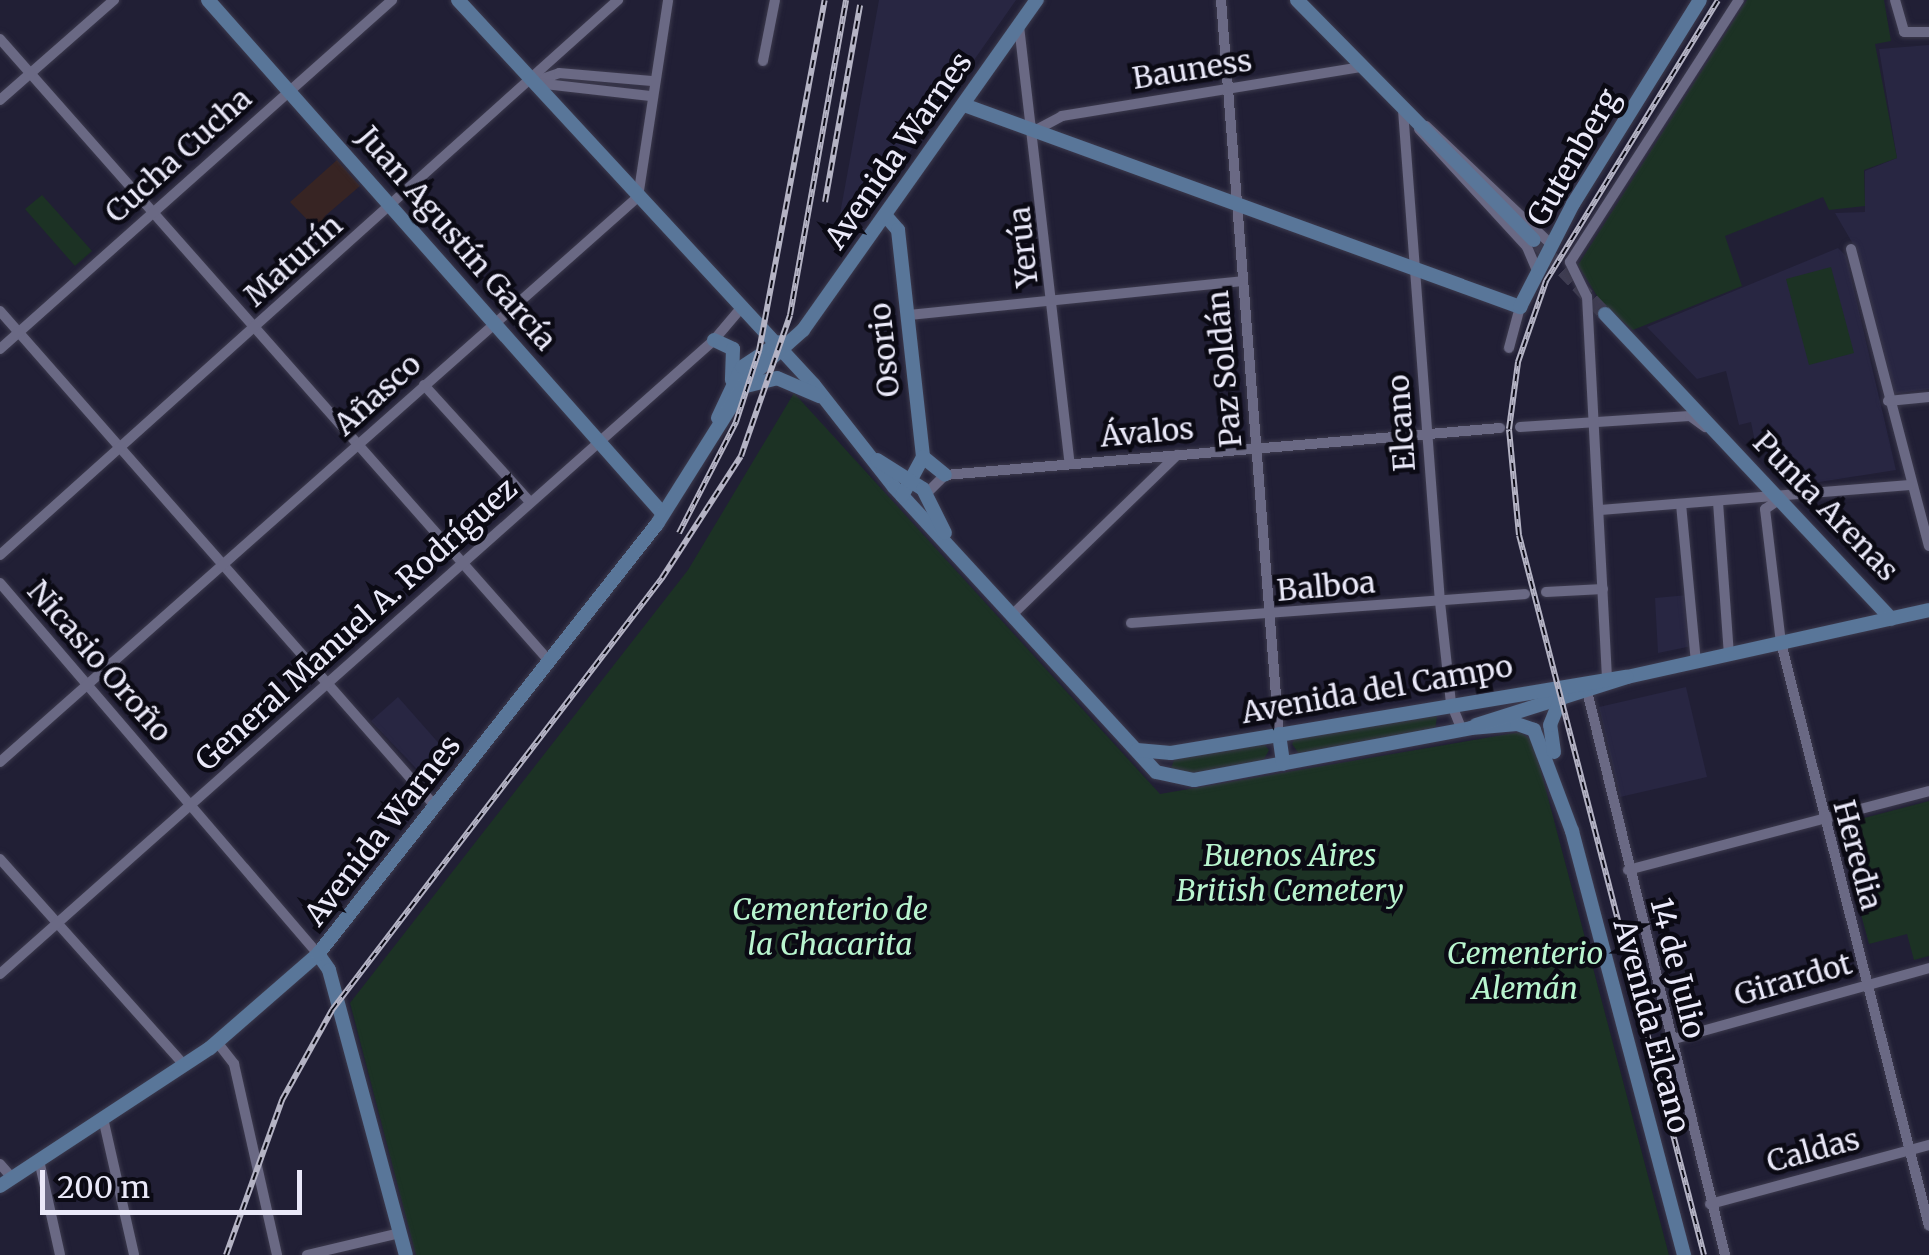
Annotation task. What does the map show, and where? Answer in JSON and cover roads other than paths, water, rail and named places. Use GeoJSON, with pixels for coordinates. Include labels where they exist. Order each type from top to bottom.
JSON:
{"type":"FeatureCollection","features":[{"type":"Feature","properties":{"kind":"main road","name":"Juan Agustín García"},"geometry":{"type":"LineString","coordinates":[[208,0],[663,514]]}},
{"type":"Feature","properties":{"kind":"main road"},"geometry":{"type":"LineString","coordinates":[[458,0],[796,366],[906,500],[950,542],[1137,750]]}},
{"type":"Feature","properties":{"kind":"main road","name":"Avenida Warnes"},"geometry":{"type":"LineString","coordinates":[[6,1182],[217,1042],[318,954],[663,514],[739,383],[803,330],[1037,0]]}},
{"type":"Feature","properties":{"kind":"main road"},"geometry":{"type":"LineString","coordinates":[[1297,0],[1534,240]]}},
{"type":"Feature","properties":{"kind":"main road","name":"Gutenberg"},"geometry":{"type":"LineString","coordinates":[[1520,307],[1552,244],[1700,0]]}},
{"type":"Feature","properties":{"kind":"main road"},"geometry":{"type":"LineString","coordinates":[[964,105],[1520,307]]}},
{"type":"Feature","properties":{"kind":"main road","name":"Osorio"},"geometry":{"type":"LineString","coordinates":[[885,216],[898,230],[923,457]]}},
{"type":"Feature","properties":{"kind":"main road","name":"Punta Arenas"},"geometry":{"type":"LineString","coordinates":[[1606,314],[1891,618]]}},
{"type":"Feature","properties":{"kind":"main road"},"geometry":{"type":"LineString","coordinates":[[796,366],[803,330]]}},
{"type":"Feature","properties":{"kind":"main road"},"geometry":{"type":"LineString","coordinates":[[714,340],[733,349],[739,383],[778,378],[819,396]]}},
{"type":"Feature","properties":{"kind":"main road"},"geometry":{"type":"LineString","coordinates":[[906,500],[910,479],[923,457],[945,475]]}},
{"type":"Feature","properties":{"kind":"main road"},"geometry":{"type":"LineString","coordinates":[[874,458],[910,479],[926,494],[950,542]]}},
{"type":"Feature","properties":{"kind":"main road"},"geometry":{"type":"LineString","coordinates":[[906,500],[926,494]]}},
{"type":"Feature","properties":{"kind":"main road","name":"Avenida del Campo"},"geometry":{"type":"LineString","coordinates":[[1467,729],[1626,677],[1929,610]]}},
{"type":"Feature","properties":{"kind":"main road","name":"Avenida del Campo"},"geometry":{"type":"LineString","coordinates":[[1137,750],[1170,753],[1626,677]]}},
{"type":"Feature","properties":{"kind":"main road"},"geometry":{"type":"LineString","coordinates":[[1511,694],[1530,706]]}},
{"type":"Feature","properties":{"kind":"main road"},"geometry":{"type":"LineString","coordinates":[[1544,735],[1562,696]]}},
{"type":"Feature","properties":{"kind":"main road","name":"Avenida Elcano"},"geometry":{"type":"LineString","coordinates":[[1530,706],[1544,735],[1566,811],[1684,1255]]}},
{"type":"Feature","properties":{"kind":"main road"},"geometry":{"type":"LineString","coordinates":[[1434,707],[1446,720],[1438,735]]}},
{"type":"Feature","properties":{"kind":"main road","name":"Avenida del Campo"},"geometry":{"type":"LineString","coordinates":[[1137,750],[1156,772],[1184,780],[1467,729],[1517,724],[1544,735]]}},
{"type":"Feature","properties":{"kind":"main road"},"geometry":{"type":"LineString","coordinates":[[1279,734],[1283,764]]}},
{"type":"Feature","properties":{"kind":"main road"},"geometry":{"type":"LineString","coordinates":[[318,954],[329,970],[406,1255]]}},
{"type":"Feature","properties":{"kind":"street"},"geometry":{"type":"LineString","coordinates":[[0,100],[114,0]]}},
{"type":"Feature","properties":{"kind":"street","name":"Cucha Cucha"},"geometry":{"type":"LineString","coordinates":[[0,349],[392,0]]}},
{"type":"Feature","properties":{"kind":"street","name":"Maturín"},"geometry":{"type":"LineString","coordinates":[[0,555],[533,82],[618,0]]}},
{"type":"Feature","properties":{"kind":"street"},"geometry":{"type":"LineString","coordinates":[[638,197],[652,80],[668,0]]}},
{"type":"Feature","properties":{"kind":"street"},"geometry":{"type":"LineString","coordinates":[[763,61],[775,0]]}},
{"type":"Feature","properties":{"kind":"street","name":"Paz Soldán"},"geometry":{"type":"LineString","coordinates":[[1221,0],[1279,734]]}},
{"type":"Feature","properties":{"kind":"street","name":"Gutenberg"},"geometry":{"type":"LineString","coordinates":[[1594,422],[1588,302],[1571,271],[1572,258],[1739,0]]}},
{"type":"Feature","properties":{"kind":"street"},"geometry":{"type":"LineString","coordinates":[[1894,0],[1904,32],[1929,32]]}},
{"type":"Feature","properties":{"kind":"street","name":"Yerúa"},"geometry":{"type":"LineString","coordinates":[[1019,26],[1036,130],[1070,464]]}},
{"type":"Feature","properties":{"kind":"street"},"geometry":{"type":"LineString","coordinates":[[0,39],[550,662]]}},
{"type":"Feature","properties":{"kind":"street","name":"Bauness"},"geometry":{"type":"LineString","coordinates":[[1036,130],[1062,116],[1360,67]]}},
{"type":"Feature","properties":{"kind":"street"},"geometry":{"type":"LineString","coordinates":[[533,82],[559,73],[652,80]]}},
{"type":"Feature","properties":{"kind":"street"},"geometry":{"type":"LineString","coordinates":[[533,82],[650,96]]}},
{"type":"Feature","properties":{"kind":"street"},"geometry":{"type":"LineString","coordinates":[[1408,115],[1442,134],[1552,244]]}},
{"type":"Feature","properties":{"kind":"street"},"geometry":{"type":"LineString","coordinates":[[1408,115],[1430,147],[1527,246],[1537,270]]}},
{"type":"Feature","properties":{"kind":"street","name":"Elcano"},"geometry":{"type":"LineString","coordinates":[[1408,115],[1414,269],[1440,602],[1451,704],[1467,729]]}},
{"type":"Feature","properties":{"kind":"street","name":"Añasco"},"geometry":{"type":"LineString","coordinates":[[0,762],[638,197]]}},
{"type":"Feature","properties":{"kind":"street"},"geometry":{"type":"LineString","coordinates":[[1852,250],[1888,401],[1929,546]]}},
{"type":"Feature","properties":{"kind":"street"},"geometry":{"type":"LineString","coordinates":[[909,315],[1242,281]]}},
{"type":"Feature","properties":{"kind":"street","name":"Gutenberg"},"geometry":{"type":"LineString","coordinates":[[1510,348],[1520,307]]}},
{"type":"Feature","properties":{"kind":"street","name":"General Manuel A. Rodríguez"},"geometry":{"type":"LineString","coordinates":[[0,974],[460,561],[714,340],[741,308]]}},
{"type":"Feature","properties":{"kind":"street"},"geometry":{"type":"LineString","coordinates":[[0,311],[436,806]]}},
{"type":"Feature","properties":{"kind":"street"},"geometry":{"type":"LineString","coordinates":[[424,385],[529,500]]}},
{"type":"Feature","properties":{"kind":"street"},"geometry":{"type":"LineString","coordinates":[[1888,401],[1929,397]]}},
{"type":"Feature","properties":{"kind":"street","name":"Punta Arenas"},"geometry":{"type":"LineString","coordinates":[[1594,422],[1690,416],[1718,432]]}},
{"type":"Feature","properties":{"kind":"street"},"geometry":{"type":"LineString","coordinates":[[1520,427],[1594,422],[1607,678]]}},
{"type":"Feature","properties":{"kind":"street","name":"Ávalos"},"geometry":{"type":"LineString","coordinates":[[945,475],[1500,428]]}},
{"type":"Feature","properties":{"kind":"street"},"geometry":{"type":"LineString","coordinates":[[1014,612],[1177,455]]}},
{"type":"Feature","properties":{"kind":"street"},"geometry":{"type":"LineString","coordinates":[[926,494],[945,475]]}},
{"type":"Feature","properties":{"kind":"street"},"geometry":{"type":"LineString","coordinates":[[1599,510],[1780,499],[1911,485]]}},
{"type":"Feature","properties":{"kind":"street","name":"Heredia"},"geometry":{"type":"LineString","coordinates":[[1780,499],[1766,509],[1782,644],[1929,1226]]}},
{"type":"Feature","properties":{"kind":"street"},"geometry":{"type":"LineString","coordinates":[[1718,502],[1729,655]]}},
{"type":"Feature","properties":{"kind":"street"},"geometry":{"type":"LineString","coordinates":[[1681,504],[1696,662]]}},
{"type":"Feature","properties":{"kind":"street","name":"Nicasio Oroño"},"geometry":{"type":"LineString","coordinates":[[0,583],[318,954]]}},
{"type":"Feature","properties":{"kind":"street"},"geometry":{"type":"LineString","coordinates":[[1546,592],[1603,588]]}},
{"type":"Feature","properties":{"kind":"street","name":"Balboa"},"geometry":{"type":"LineString","coordinates":[[1130,623],[1268,616],[1524,594]]}},
{"type":"Feature","properties":{"kind":"street","name":"14 de Julio"},"geometry":{"type":"LineString","coordinates":[[1587,691],[1725,1255]]}},
{"type":"Feature","properties":{"kind":"street"},"geometry":{"type":"LineString","coordinates":[[1628,870],[1929,791]]}},
{"type":"Feature","properties":{"kind":"street"},"geometry":{"type":"LineString","coordinates":[[0,859],[184,1065]]}},
{"type":"Feature","properties":{"kind":"street","name":"Girardot"},"geometry":{"type":"LineString","coordinates":[[1670,1040],[1929,968]]}},
{"type":"Feature","properties":{"kind":"street"},"geometry":{"type":"LineString","coordinates":[[217,1042],[234,1064],[277,1255]]}},
{"type":"Feature","properties":{"kind":"street"},"geometry":{"type":"LineString","coordinates":[[103,1118],[134,1255]]}},
{"type":"Feature","properties":{"kind":"street","name":"Caldas"},"geometry":{"type":"LineString","coordinates":[[1710,1204],[1929,1145]]}},
{"type":"Feature","properties":{"kind":"street"},"geometry":{"type":"LineString","coordinates":[[39,1160],[60,1255]]}},
{"type":"Feature","properties":{"kind":"street"},"geometry":{"type":"LineString","coordinates":[[0,1164],[6,1182]]}},
{"type":"Feature","properties":{"kind":"street"},"geometry":{"type":"LineString","coordinates":[[307,1255],[400,1233]]}},
{"type":"Feature","properties":{"kind":"tunnel"},"geometry":{"type":"LineString","coordinates":[[1534,240],[1605,314]]}},
{"type":"Feature","properties":{"kind":"railway"},"geometry":{"type":"LineString","coordinates":[[679,533],[736,422],[759,351],[825,0]]}},
{"type":"Feature","properties":{"kind":"railway"},"geometry":{"type":"LineString","coordinates":[[226,1255],[282,1100],[332,1010],[662,578],[741,456],[790,315],[846,0]]}},
{"type":"Feature","properties":{"kind":"railway"},"geometry":{"type":"LineString","coordinates":[[1704,1255],[1519,535],[1509,429],[1518,362],[1546,281],[1718,0]]}},
{"type":"Feature","properties":{"kind":"railway"},"geometry":{"type":"LineString","coordinates":[[825,202],[860,5]]}},
{"type":"Feature","properties":{"kind":"park label","name":"Buenos Aires British Cemetery"},"geometry":{"type":"Point","coordinates":[1290,872]}},
{"type":"Feature","properties":{"kind":"park label","name":"Cementerio de la Chacarita"},"geometry":{"type":"Point","coordinates":[830,926]}},
{"type":"Feature","properties":{"kind":"park label","name":"Cementerio Alemán"},"geometry":{"type":"Point","coordinates":[1525,970]}}]}
